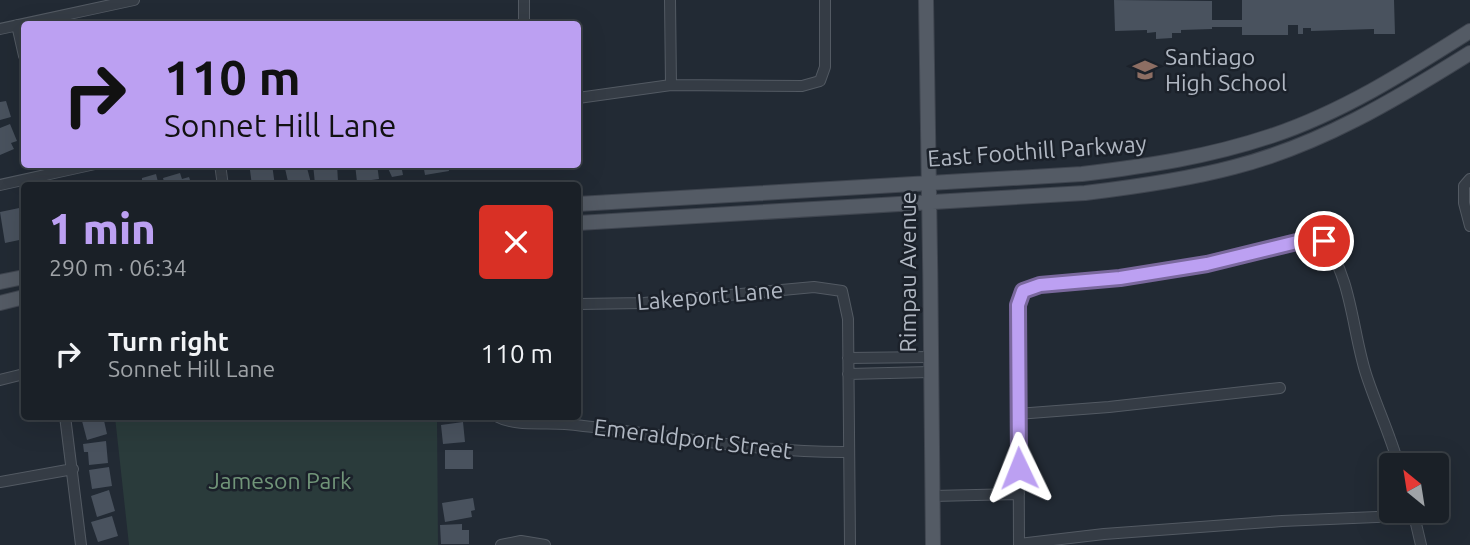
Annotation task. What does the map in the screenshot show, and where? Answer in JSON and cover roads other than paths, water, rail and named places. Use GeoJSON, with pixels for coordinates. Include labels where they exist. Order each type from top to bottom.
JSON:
{"type":"FeatureCollection","features":[{"type":"Feature","properties":{"kind":"main road","name":"Rimpau Avenue"},"geometry":{"type":"LineString","coordinates":[[926,0],[931,183],[933,545]]}},
{"type":"Feature","properties":{"kind":"main road","name":"East Foothill Parkway"},"geometry":{"type":"LineString","coordinates":[[581,204],[1082,174],[1163,164],[1274,135],[1395,79],[1470,31]]}},
{"type":"Feature","properties":{"kind":"main road","name":"East Foothill Parkway"},"geometry":{"type":"LineString","coordinates":[[581,223],[1085,193],[1168,183],[1235,167],[1317,138],[1366,116],[1470,53]]}},
{"type":"Feature","properties":{"kind":"main road"},"geometry":{"type":"LineString","coordinates":[[0,282],[21,278]]}},
{"type":"Feature","properties":{"kind":"main road"},"geometry":{"type":"LineString","coordinates":[[0,303],[21,298]]}},
{"type":"Feature","properties":{"kind":"street"},"geometry":{"type":"LineString","coordinates":[[37,21],[134,0]]}},
{"type":"Feature","properties":{"kind":"street"},"geometry":{"type":"LineString","coordinates":[[524,0],[524,21]]}},
{"type":"Feature","properties":{"kind":"street"},"geometry":{"type":"LineString","coordinates":[[670,0],[671,85]]}},
{"type":"Feature","properties":{"kind":"street"},"geometry":{"type":"LineString","coordinates":[[581,98],[671,85],[802,86],[820,81],[825,67],[825,0]]}},
{"type":"Feature","properties":{"kind":"street"},"geometry":{"type":"LineString","coordinates":[[0,29],[21,24]]}},
{"type":"Feature","properties":{"kind":"street"},"geometry":{"type":"LineString","coordinates":[[18,25],[21,41]]}},
{"type":"Feature","properties":{"kind":"street"},"geometry":{"type":"LineString","coordinates":[[0,185],[49,169]]}},
{"type":"Feature","properties":{"kind":"street"},"geometry":{"type":"LineString","coordinates":[[1467,182],[1464,203],[1470,226]]}},
{"type":"Feature","properties":{"kind":"street"},"geometry":{"type":"LineString","coordinates":[[1379,517],[1104,534],[1018,544],[1018,305],[1023,291],[1040,285],[1120,278],[1207,264],[1305,240],[1324,241],[1336,258],[1366,372],[1394,453]]}},
{"type":"Feature","properties":{"kind":"street","name":"Lakeport Lane"},"geometry":{"type":"LineString","coordinates":[[581,304],[644,303],[814,287],[842,291],[848,319],[848,358]]}},
{"type":"Feature","properties":{"kind":"street"},"geometry":{"type":"LineString","coordinates":[[850,545],[848,358],[930,357]]}},
{"type":"Feature","properties":{"kind":"street"},"geometry":{"type":"LineString","coordinates":[[848,373],[930,372]]}},
{"type":"Feature","properties":{"kind":"street"},"geometry":{"type":"LineString","coordinates":[[0,380],[21,375]]}},
{"type":"Feature","properties":{"kind":"street"},"geometry":{"type":"LineString","coordinates":[[1017,414],[1280,388]]}},
{"type":"Feature","properties":{"kind":"street"},"geometry":{"type":"LineString","coordinates":[[66,420],[81,545]]}},
{"type":"Feature","properties":{"kind":"street","name":"Emeraldport Street"},"geometry":{"type":"LineString","coordinates":[[503,420],[562,424],[797,452],[849,452]]}},
{"type":"Feature","properties":{"kind":"street"},"geometry":{"type":"LineString","coordinates":[[0,482],[72,469]]}},
{"type":"Feature","properties":{"kind":"street"},"geometry":{"type":"LineString","coordinates":[[933,496],[1020,494]]}},
{"type":"Feature","properties":{"kind":"street"},"geometry":{"type":"LineString","coordinates":[[1416,523],[1421,545]]}},
{"type":"Feature","properties":{"kind":"street"},"geometry":{"type":"LineString","coordinates":[[501,545],[521,541],[545,545]]}},
{"type":"Feature","properties":{"kind":"place","name":"Santiago High School"},"geometry":{"type":"Point","coordinates":[1145,70]}},
{"type":"Feature","properties":{"kind":"park label","name":"Jameson Park"},"geometry":{"type":"Point","coordinates":[280,481]}}]}
